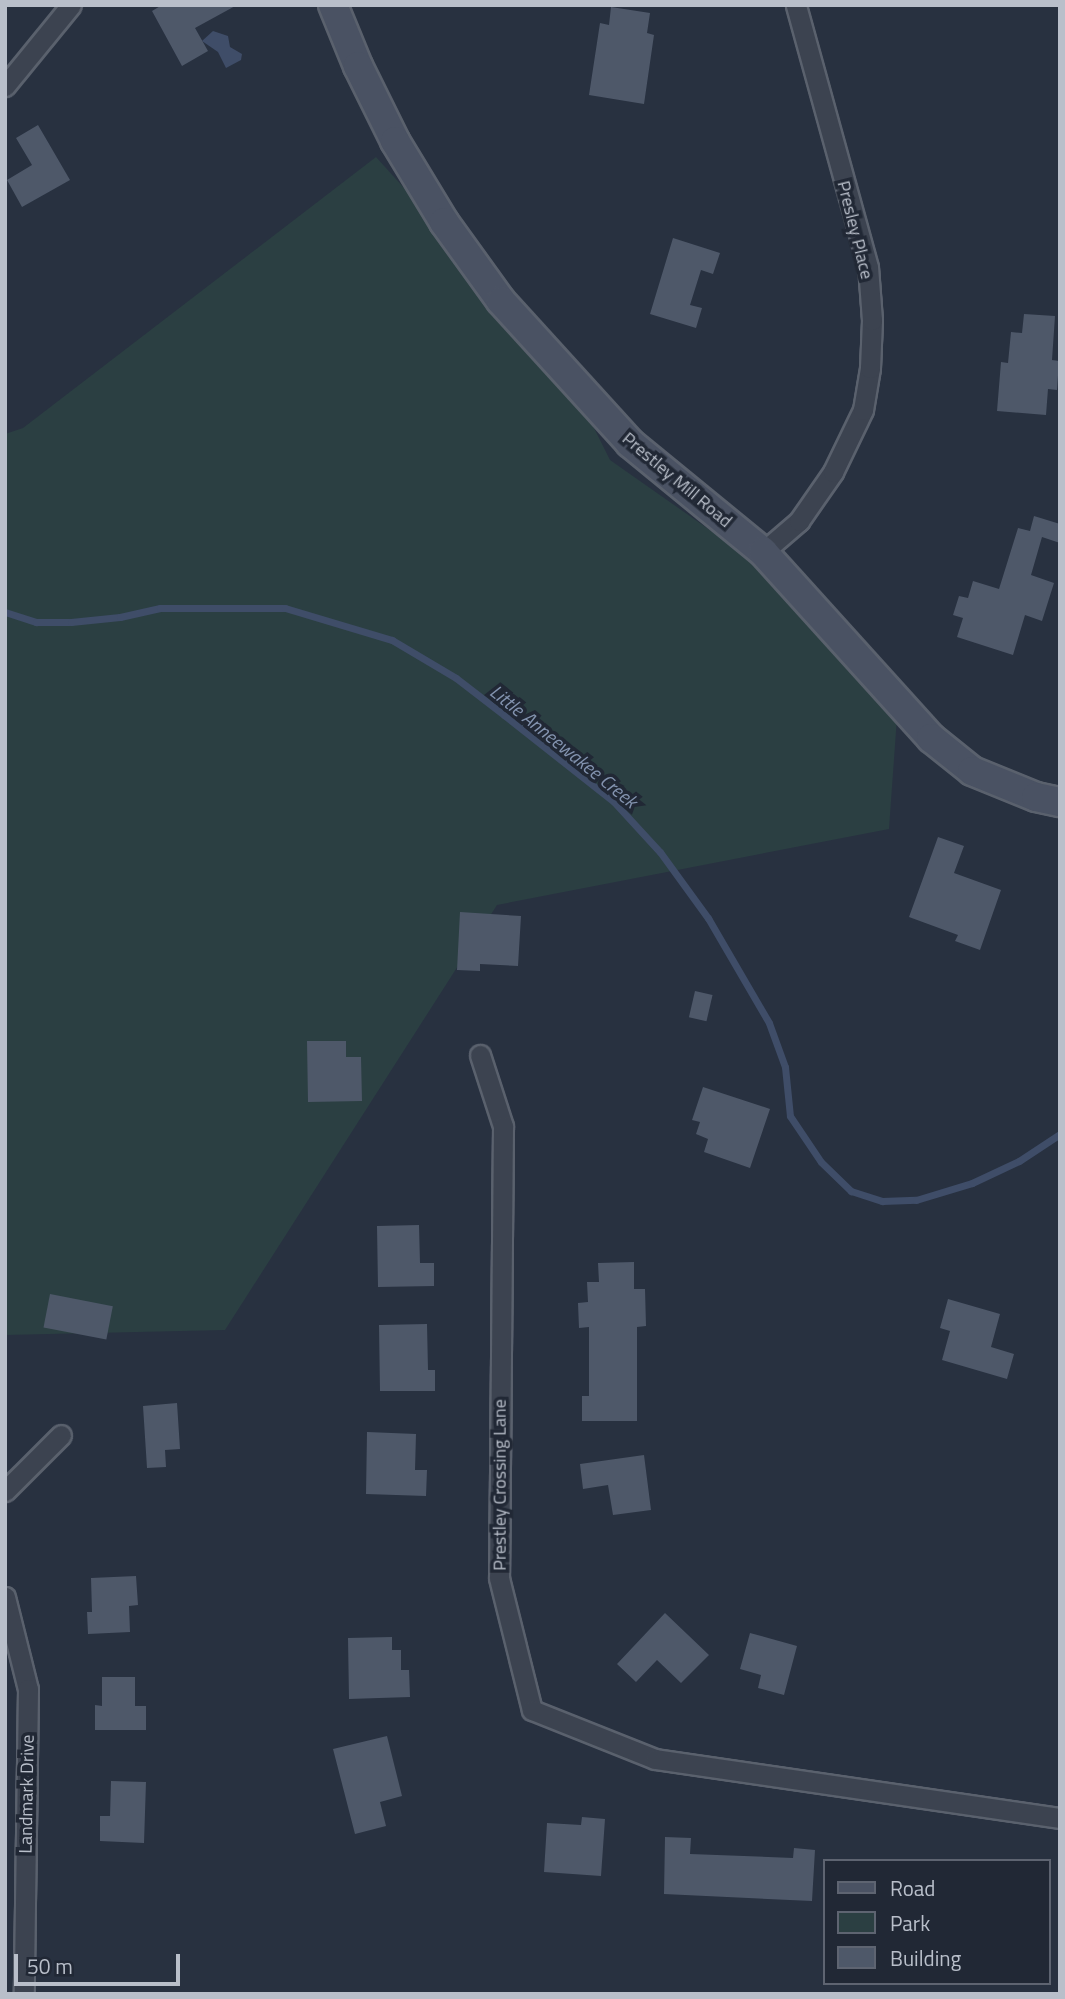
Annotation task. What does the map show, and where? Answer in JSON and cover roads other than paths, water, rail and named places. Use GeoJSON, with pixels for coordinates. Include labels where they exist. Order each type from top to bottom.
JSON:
{"type":"FeatureCollection","features":[{"type":"Feature","properties":{"kind":"street"},"geometry":{"type":"LineString","coordinates":[[5,86],[71,5]]}},
{"type":"Feature","properties":{"kind":"street","name":"Prestley Mill Road"},"geometry":{"type":"LineString","coordinates":[[334,5],[358,66],[395,141],[444,222],[501,301],[630,443],[763,552],[930,738],[972,771],[1036,797],[1060,802]]}},
{"type":"Feature","properties":{"kind":"street","name":"Presley Place"},"geometry":{"type":"LineString","coordinates":[[763,552],[799,521],[833,472],[863,410],[870,368],[872,320],[868,267],[796,5]]}},
{"type":"Feature","properties":{"kind":"street","name":"Prestley Crossing Lane"},"geometry":{"type":"LineString","coordinates":[[480,1055],[503,1126],[499,1578],[532,1710],[655,1759],[1060,1818]]}},
{"type":"Feature","properties":{"kind":"street"},"geometry":{"type":"LineString","coordinates":[[5,1491],[61,1435]]}},
{"type":"Feature","properties":{"kind":"street","name":"Landmark Drive"},"geometry":{"type":"LineString","coordinates":[[5,1597],[28,1689],[24,1994]]}},
{"type":"Feature","properties":{"kind":"water"},"geometry":{"type":"Polygon","coordinates":[[[213,31],[228,36],[230,47],[242,54],[241,60],[226,68],[218,52],[202,41],[213,31]]]}},
{"type":"Feature","properties":{"kind":"waterway","name":"Little Anneewakee Creek"},"geometry":{"type":"LineString","coordinates":[[5,612],[36,622],[71,622],[120,617],[160,608],[285,608],[392,640],[456,678],[614,802],[660,852],[708,918],[769,1023],[785,1067],[790,1116],[821,1162],[851,1191],[882,1201],[916,1200],[972,1183],[1019,1161],[1060,1134]]}}]}
